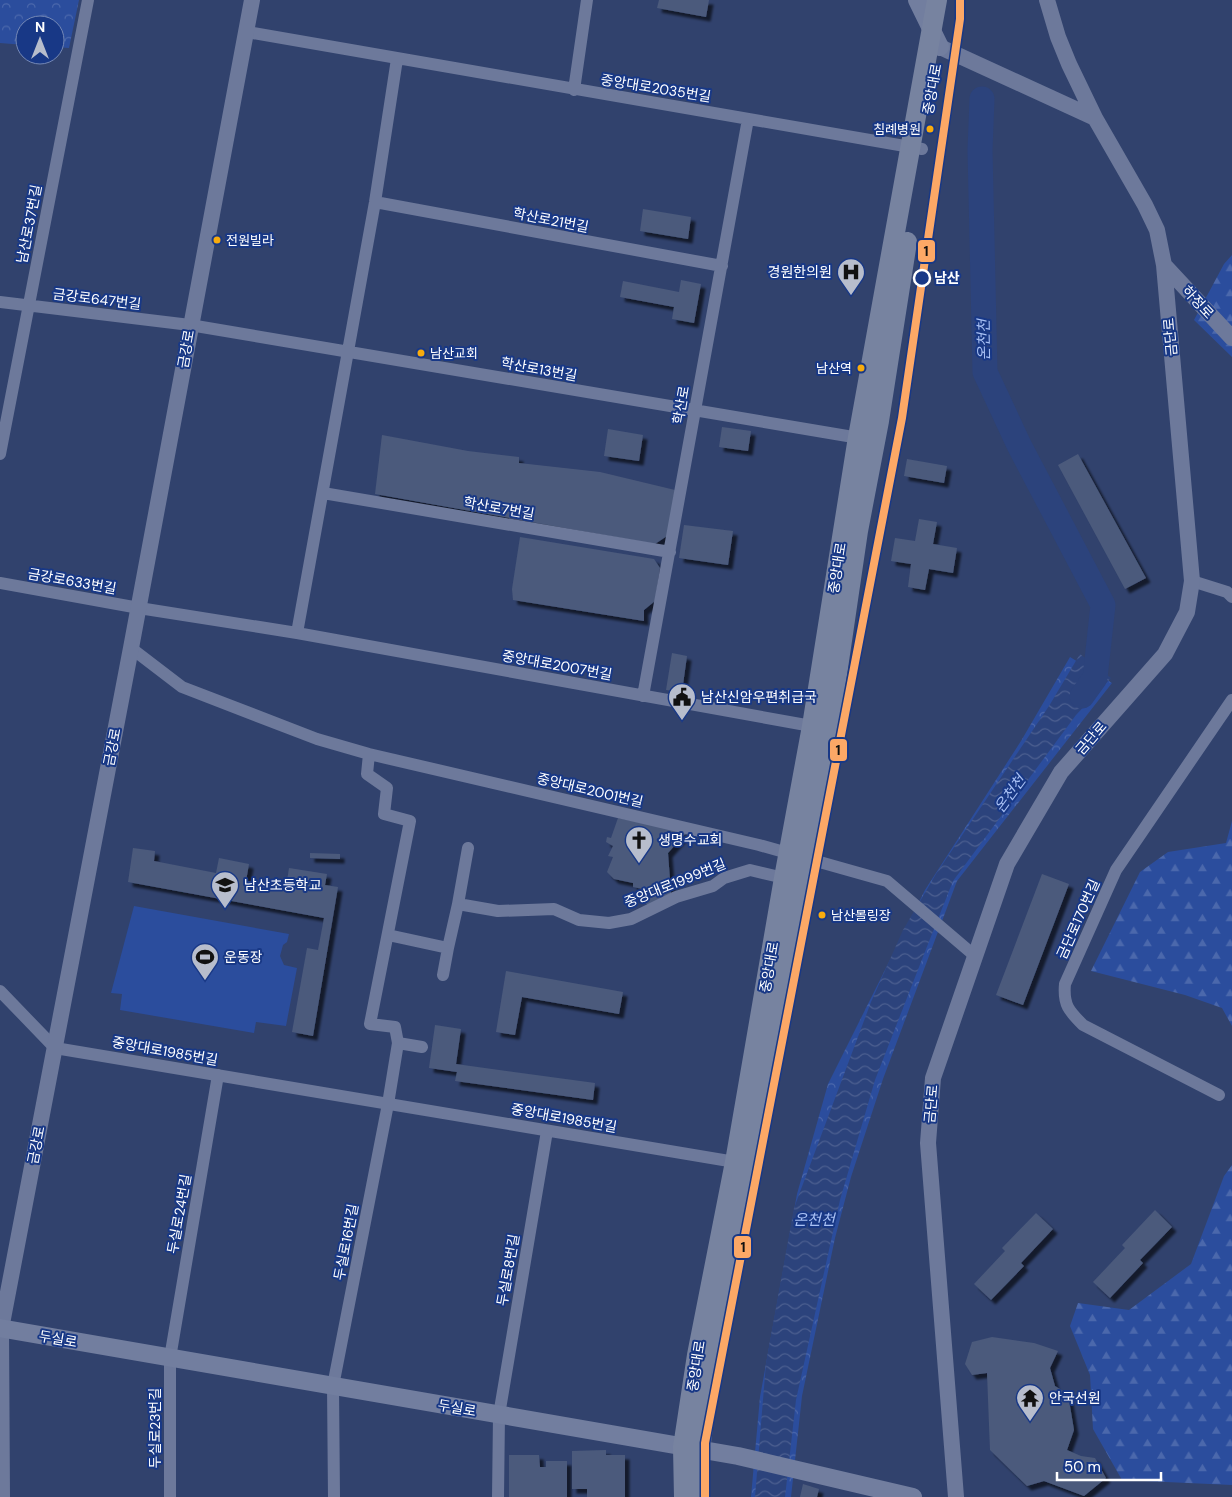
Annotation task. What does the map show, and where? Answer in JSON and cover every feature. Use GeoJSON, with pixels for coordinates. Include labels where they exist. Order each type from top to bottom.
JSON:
{"type":"FeatureCollection","features":[{"type":"Feature","properties":{"kind":"main road"},"geometry":{"type":"LineString","coordinates":[[917,0],[936,38]]}},
{"type":"Feature","properties":{"kind":"main road","name":"중앙대로"},"geometry":{"type":"LineString","coordinates":[[936,38],[937,0]]}},
{"type":"Feature","properties":{"kind":"main road","name":"중앙대로"},"geometry":{"type":"LineString","coordinates":[[684,1497],[692,1448],[748,1170],[796,856],[858,531],[867,439],[916,148],[936,38],[948,0]]}},
{"type":"Feature","properties":{"kind":"main road","name":"중앙대로"},"geometry":{"type":"LineString","coordinates":[[699,1497],[692,1448],[697,1355],[735,1162],[784,878],[796,856]]}},
{"type":"Feature","properties":{"kind":"main road","name":"두실로"},"geometry":{"type":"LineString","coordinates":[[1,1329],[738,1456],[913,1497]]}},
{"type":"Feature","properties":{"kind":"street","name":"남산로37번길"},"geometry":{"type":"LineString","coordinates":[[0,454],[88,0]]}},
{"type":"Feature","properties":{"kind":"street","name":"금강로"},"geometry":{"type":"LineString","coordinates":[[2,1497],[1,1329],[139,608],[190,325],[252,0]]}},
{"type":"Feature","properties":{"kind":"street"},"geometry":{"type":"LineString","coordinates":[[574,90],[587,0]]}},
{"type":"Feature","properties":{"kind":"street","name":"금단로"},"geometry":{"type":"LineString","coordinates":[[956,1497],[928,1143],[933,1078],[1007,864],[1061,772],[1165,654],[1188,612],[1192,581],[1164,265],[1156,230],[1149,213],[1095,118],[1058,37],[1047,0]]}},
{"type":"Feature","properties":{"kind":"street","name":"중앙대로2035번길"},"geometry":{"type":"LineString","coordinates":[[247,32],[916,148]]}},
{"type":"Feature","properties":{"kind":"street"},"geometry":{"type":"LineString","coordinates":[[936,38],[1095,118]]}},
{"type":"Feature","properties":{"kind":"street"},"geometry":{"type":"LineString","coordinates":[[297,633],[375,202],[397,59]]}},
{"type":"Feature","properties":{"kind":"street","name":"학산로"},"geometry":{"type":"LineString","coordinates":[[644,696],[748,119]]}},
{"type":"Feature","properties":{"kind":"street","name":"학산로21번길"},"geometry":{"type":"LineString","coordinates":[[375,202],[722,266]]}},
{"type":"Feature","properties":{"kind":"street","name":"하정로"},"geometry":{"type":"LineString","coordinates":[[1164,265],[1232,338]]}},
{"type":"Feature","properties":{"kind":"street","name":"금강로647번길"},"geometry":{"type":"LineString","coordinates":[[0,302],[190,325]]}},
{"type":"Feature","properties":{"kind":"street","name":"학산로13번길"},"geometry":{"type":"LineString","coordinates":[[190,325],[695,411]]}},
{"type":"Feature","properties":{"kind":"street"},"geometry":{"type":"LineString","coordinates":[[695,411],[867,439]]}},
{"type":"Feature","properties":{"kind":"street","name":"학산로7번길"},"geometry":{"type":"LineString","coordinates":[[323,492],[670,552]]}},
{"type":"Feature","properties":{"kind":"street"},"geometry":{"type":"LineString","coordinates":[[1192,581],[1227,592],[1232,597]]}},
{"type":"Feature","properties":{"kind":"street","name":"금강로633번길"},"geometry":{"type":"LineString","coordinates":[[0,583],[139,608]]}},
{"type":"Feature","properties":{"kind":"street","name":"중앙대로2007번길"},"geometry":{"type":"LineString","coordinates":[[139,608],[297,633],[820,728]]}},
{"type":"Feature","properties":{"kind":"street","name":"중앙대로2001번길"},"geometry":{"type":"LineString","coordinates":[[131,648],[182,687],[317,739],[369,754],[758,845],[796,856]]}},
{"type":"Feature","properties":{"kind":"street","name":"금단로170번길"},"geometry":{"type":"LineString","coordinates":[[1219,1095],[1083,1025],[1070,1012],[1064,1000],[1065,984],[1116,870],[1232,700]]}},
{"type":"Feature","properties":{"kind":"street"},"geometry":{"type":"LineString","coordinates":[[369,754],[367,774],[387,788],[384,814],[410,821],[370,1024],[395,1027],[398,1043],[388,1104]]}},
{"type":"Feature","properties":{"kind":"street"},"geometry":{"type":"LineString","coordinates":[[443,975],[468,848]]}},
{"type":"Feature","properties":{"kind":"street"},"geometry":{"type":"LineString","coordinates":[[796,856],[887,881],[975,956]]}},
{"type":"Feature","properties":{"kind":"street","name":"중앙대로1999번길"},"geometry":{"type":"LineString","coordinates":[[458,904],[498,911],[554,909],[579,920],[609,923],[631,919],[676,897],[714,886],[724,878],[750,870],[784,878]]}},
{"type":"Feature","properties":{"kind":"street"},"geometry":{"type":"LineString","coordinates":[[388,936],[448,948]]}},
{"type":"Feature","properties":{"kind":"street"},"geometry":{"type":"LineString","coordinates":[[0,991],[55,1048]]}},
{"type":"Feature","properties":{"kind":"street"},"geometry":{"type":"LineString","coordinates":[[398,1043],[422,1046]]}},
{"type":"Feature","properties":{"kind":"street","name":"중앙대로1985번길"},"geometry":{"type":"LineString","coordinates":[[55,1048],[735,1162]]}},
{"type":"Feature","properties":{"kind":"street","name":"두실로24번길"},"geometry":{"type":"LineString","coordinates":[[170,1358],[218,1075]]}},
{"type":"Feature","properties":{"kind":"street","name":"두실로16번길"},"geometry":{"type":"LineString","coordinates":[[334,1497],[333,1386],[388,1104]]}},
{"type":"Feature","properties":{"kind":"street","name":"두실로8번길"},"geometry":{"type":"LineString","coordinates":[[498,1497],[499,1415],[547,1131]]}},
{"type":"Feature","properties":{"kind":"street","name":"두실로23번길"},"geometry":{"type":"LineString","coordinates":[[170,1358],[170,1497]]}},
{"type":"Feature","properties":{"kind":"green space"},"geometry":{"type":"Polygon","coordinates":[[[0,0],[79,0],[69,48],[65,48],[65,15],[15,15],[15,44],[0,43],[0,0]]]}},
{"type":"Feature","properties":{"kind":"green space"},"geometry":{"type":"Polygon","coordinates":[[[1232,255],[1232,357],[1194,320],[1224,264],[1232,255]]]}},
{"type":"Feature","properties":{"kind":"green space","name":"온천천"},"geometry":{"type":"Polygon","coordinates":[[[1070,657],[1112,683],[957,881],[883,1079],[851,1177],[835,1238],[802,1396],[791,1497],[751,1497],[760,1397],[797,1194],[828,1084],[925,890],[1021,741],[1070,657]]]}},
{"type":"Feature","properties":{"kind":"green space"},"geometry":{"type":"Polygon","coordinates":[[[1232,821],[1232,1026],[1222,1008],[1185,995],[1091,971],[1140,872],[1168,852],[1226,843],[1232,821]]]}},
{"type":"Feature","properties":{"kind":"green space","name":"운동장"},"geometry":{"type":"Polygon","coordinates":[[[134,906],[289,934],[280,956],[284,965],[297,968],[286,1026],[256,1022],[254,1033],[120,1010],[122,994],[111,993],[134,906]]]}},
{"type":"Feature","properties":{"kind":"green space"},"geometry":{"type":"Polygon","coordinates":[[[1232,1165],[1232,1485],[1122,1480],[1093,1429],[1090,1375],[1070,1326],[1078,1303],[1129,1310],[1191,1264],[1224,1176],[1232,1165]]]}},
{"type":"Feature","properties":{"kind":"water","name":"온천천"},"geometry":{"type":"Polygon","coordinates":[[[1080,654],[1111,678],[1076,715],[953,881],[875,1080],[840,1200],[796,1400],[785,1497],[755,1497],[766,1363],[794,1208],[871,1002],[903,930],[936,874],[1049,706],[1080,654]]]}},
{"type":"Feature","properties":{"kind":"building"},"geometry":{"type":"Polygon","coordinates":[[[659,0],[709,0],[706,17],[657,8],[659,0]]]}},
{"type":"Feature","properties":{"kind":"building"},"geometry":{"type":"Polygon","coordinates":[[[643,209],[691,217],[688,239],[640,231],[643,209]]]}},
{"type":"Feature","properties":{"kind":"building"},"geometry":{"type":"Polygon","coordinates":[[[681,280],[701,284],[694,323],[672,319],[674,307],[620,297],[623,281],[679,292],[681,280]]]}},
{"type":"Feature","properties":{"kind":"building"},"geometry":{"type":"Polygon","coordinates":[[[722,427],[751,431],[748,451],[719,447],[722,427]]]}},
{"type":"Feature","properties":{"kind":"building"},"geometry":{"type":"Polygon","coordinates":[[[608,429],[643,435],[639,461],[604,456],[608,429]]]}},
{"type":"Feature","properties":{"kind":"building"},"geometry":{"type":"Polygon","coordinates":[[[382,435],[468,451],[519,457],[519,463],[600,472],[675,490],[667,536],[655,544],[375,494],[382,435]]]}},
{"type":"Feature","properties":{"kind":"building"},"geometry":{"type":"Polygon","coordinates":[[[1078,454],[1146,578],[1125,589],[1058,465],[1078,454]]]}},
{"type":"Feature","properties":{"kind":"building"},"geometry":{"type":"Polygon","coordinates":[[[907,459],[947,466],[944,483],[904,476],[907,459]]]}},
{"type":"Feature","properties":{"kind":"building"},"geometry":{"type":"Polygon","coordinates":[[[919,519],[937,522],[933,544],[957,548],[953,573],[929,569],[925,590],[908,587],[911,564],[891,561],[895,538],[915,541],[919,519]]]}},
{"type":"Feature","properties":{"kind":"building"},"geometry":{"type":"Polygon","coordinates":[[[684,525],[733,531],[728,565],[679,558],[684,525]]]}},
{"type":"Feature","properties":{"kind":"building"},"geometry":{"type":"Polygon","coordinates":[[[520,537],[654,559],[660,568],[655,601],[644,610],[644,621],[513,600],[512,589],[520,537]]]}},
{"type":"Feature","properties":{"kind":"building"},"geometry":{"type":"Polygon","coordinates":[[[672,653],[687,656],[682,692],[666,690],[672,653]]]}},
{"type":"Feature","properties":{"kind":"building","name":"생명수교회"},"geometry":{"type":"Polygon","coordinates":[[[618,818],[689,833],[684,835],[668,853],[671,893],[649,906],[645,903],[647,890],[633,887],[633,883],[614,879],[607,872],[613,857],[608,856],[613,846],[606,842],[607,837],[611,838],[618,818]]]}},
{"type":"Feature","properties":{"kind":"building"},"geometry":{"type":"Polygon","coordinates":[[[133,848],[155,851],[154,861],[216,873],[219,858],[249,864],[246,881],[286,887],[289,868],[327,874],[325,885],[338,887],[313,1036],[292,1032],[307,948],[318,950],[324,918],[128,882],[133,848]]]}},
{"type":"Feature","properties":{"kind":"building"},"geometry":{"type":"Polygon","coordinates":[[[310,853],[340,854],[340,859],[310,858],[310,853]]]}},
{"type":"Feature","properties":{"kind":"building"},"geometry":{"type":"Polygon","coordinates":[[[1042,874],[1069,884],[1023,1005],[996,995],[1042,874]]]}},
{"type":"Feature","properties":{"kind":"building"},"geometry":{"type":"Polygon","coordinates":[[[506,971],[623,992],[619,1014],[522,997],[515,1035],[496,1032],[506,971]]]}},
{"type":"Feature","properties":{"kind":"building"},"geometry":{"type":"Polygon","coordinates":[[[435,1025],[461,1029],[456,1064],[595,1083],[593,1100],[455,1081],[457,1072],[429,1068],[435,1025]]]}},
{"type":"Feature","properties":{"kind":"building"},"geometry":{"type":"Polygon","coordinates":[[[1155,1210],[1172,1227],[1140,1260],[1143,1263],[1110,1298],[1093,1282],[1125,1248],[1122,1245],[1155,1210]]]}},
{"type":"Feature","properties":{"kind":"building"},"geometry":{"type":"Polygon","coordinates":[[[1036,1213],[1053,1229],[1021,1263],[1024,1266],[991,1300],[974,1284],[1005,1251],[1002,1248],[1036,1213]]]}},
{"type":"Feature","properties":{"kind":"building","name":"안국선원"},"geometry":{"type":"Polygon","coordinates":[[[992,1337],[1034,1343],[1058,1351],[1050,1368],[1055,1386],[1068,1394],[1074,1430],[1067,1450],[1081,1456],[1095,1458],[1106,1478],[1084,1496],[1044,1481],[1027,1486],[990,1450],[987,1373],[972,1375],[965,1364],[972,1342],[992,1337]]]}},
{"type":"Feature","properties":{"kind":"building"},"geometry":{"type":"Polygon","coordinates":[[[606,1450],[606,1455],[625,1455],[625,1497],[587,1497],[587,1489],[572,1489],[572,1451],[606,1450]]]}},
{"type":"Feature","properties":{"kind":"building"},"geometry":{"type":"Polygon","coordinates":[[[509,1455],[539,1455],[540,1467],[546,1467],[546,1461],[567,1461],[567,1497],[509,1497],[509,1455]]]}},
{"type":"Feature","properties":{"kind":"building"},"geometry":{"type":"Polygon","coordinates":[[[803,1484],[819,1489],[817,1497],[800,1497],[803,1484]]]}},
{"type":"Feature","properties":{"kind":"waterway","name":"온천천"},"geometry":{"type":"LineString","coordinates":[[982,99],[980,150],[985,372],[1019,445],[1103,605],[1095,678],[1082,696]]}},
{"type":"Feature","properties":{"kind":"transit line","name":"1"},"geometry":{"type":"LineString","coordinates":[[705,1497],[705,1443],[902,418],[960,19],[960,0]]}},
{"type":"Feature","properties":{"kind":"place","name":"침례병원"},"geometry":{"type":"Point","coordinates":[930,129]}},
{"type":"Feature","properties":{"kind":"place","name":"전원빌라"},"geometry":{"type":"Point","coordinates":[217,240]}},
{"type":"Feature","properties":{"kind":"place","name":"남산"},"geometry":{"type":"Point","coordinates":[922,278]}},
{"type":"Feature","properties":{"kind":"place","name":"경원한의원"},"geometry":{"type":"Point","coordinates":[851,296]}},
{"type":"Feature","properties":{"kind":"place","name":"남산교회"},"geometry":{"type":"Point","coordinates":[421,353]}},
{"type":"Feature","properties":{"kind":"place","name":"남산역"},"geometry":{"type":"Point","coordinates":[861,368]}},
{"type":"Feature","properties":{"kind":"place","name":"남산신암우편취급국"},"geometry":{"type":"Point","coordinates":[682,721]}},
{"type":"Feature","properties":{"kind":"place","name":"생명수교회"},"geometry":{"type":"Point","coordinates":[639,864]}},
{"type":"Feature","properties":{"kind":"place","name":"남산초등학교"},"geometry":{"type":"Point","coordinates":[225,909]}},
{"type":"Feature","properties":{"kind":"place","name":"남산볼링장"},"geometry":{"type":"Point","coordinates":[822,915]}},
{"type":"Feature","properties":{"kind":"place","name":"운동장"},"geometry":{"type":"Point","coordinates":[205,981]}},
{"type":"Feature","properties":{"kind":"place","name":"안국선원"},"geometry":{"type":"Point","coordinates":[1030,1422]}}]}
